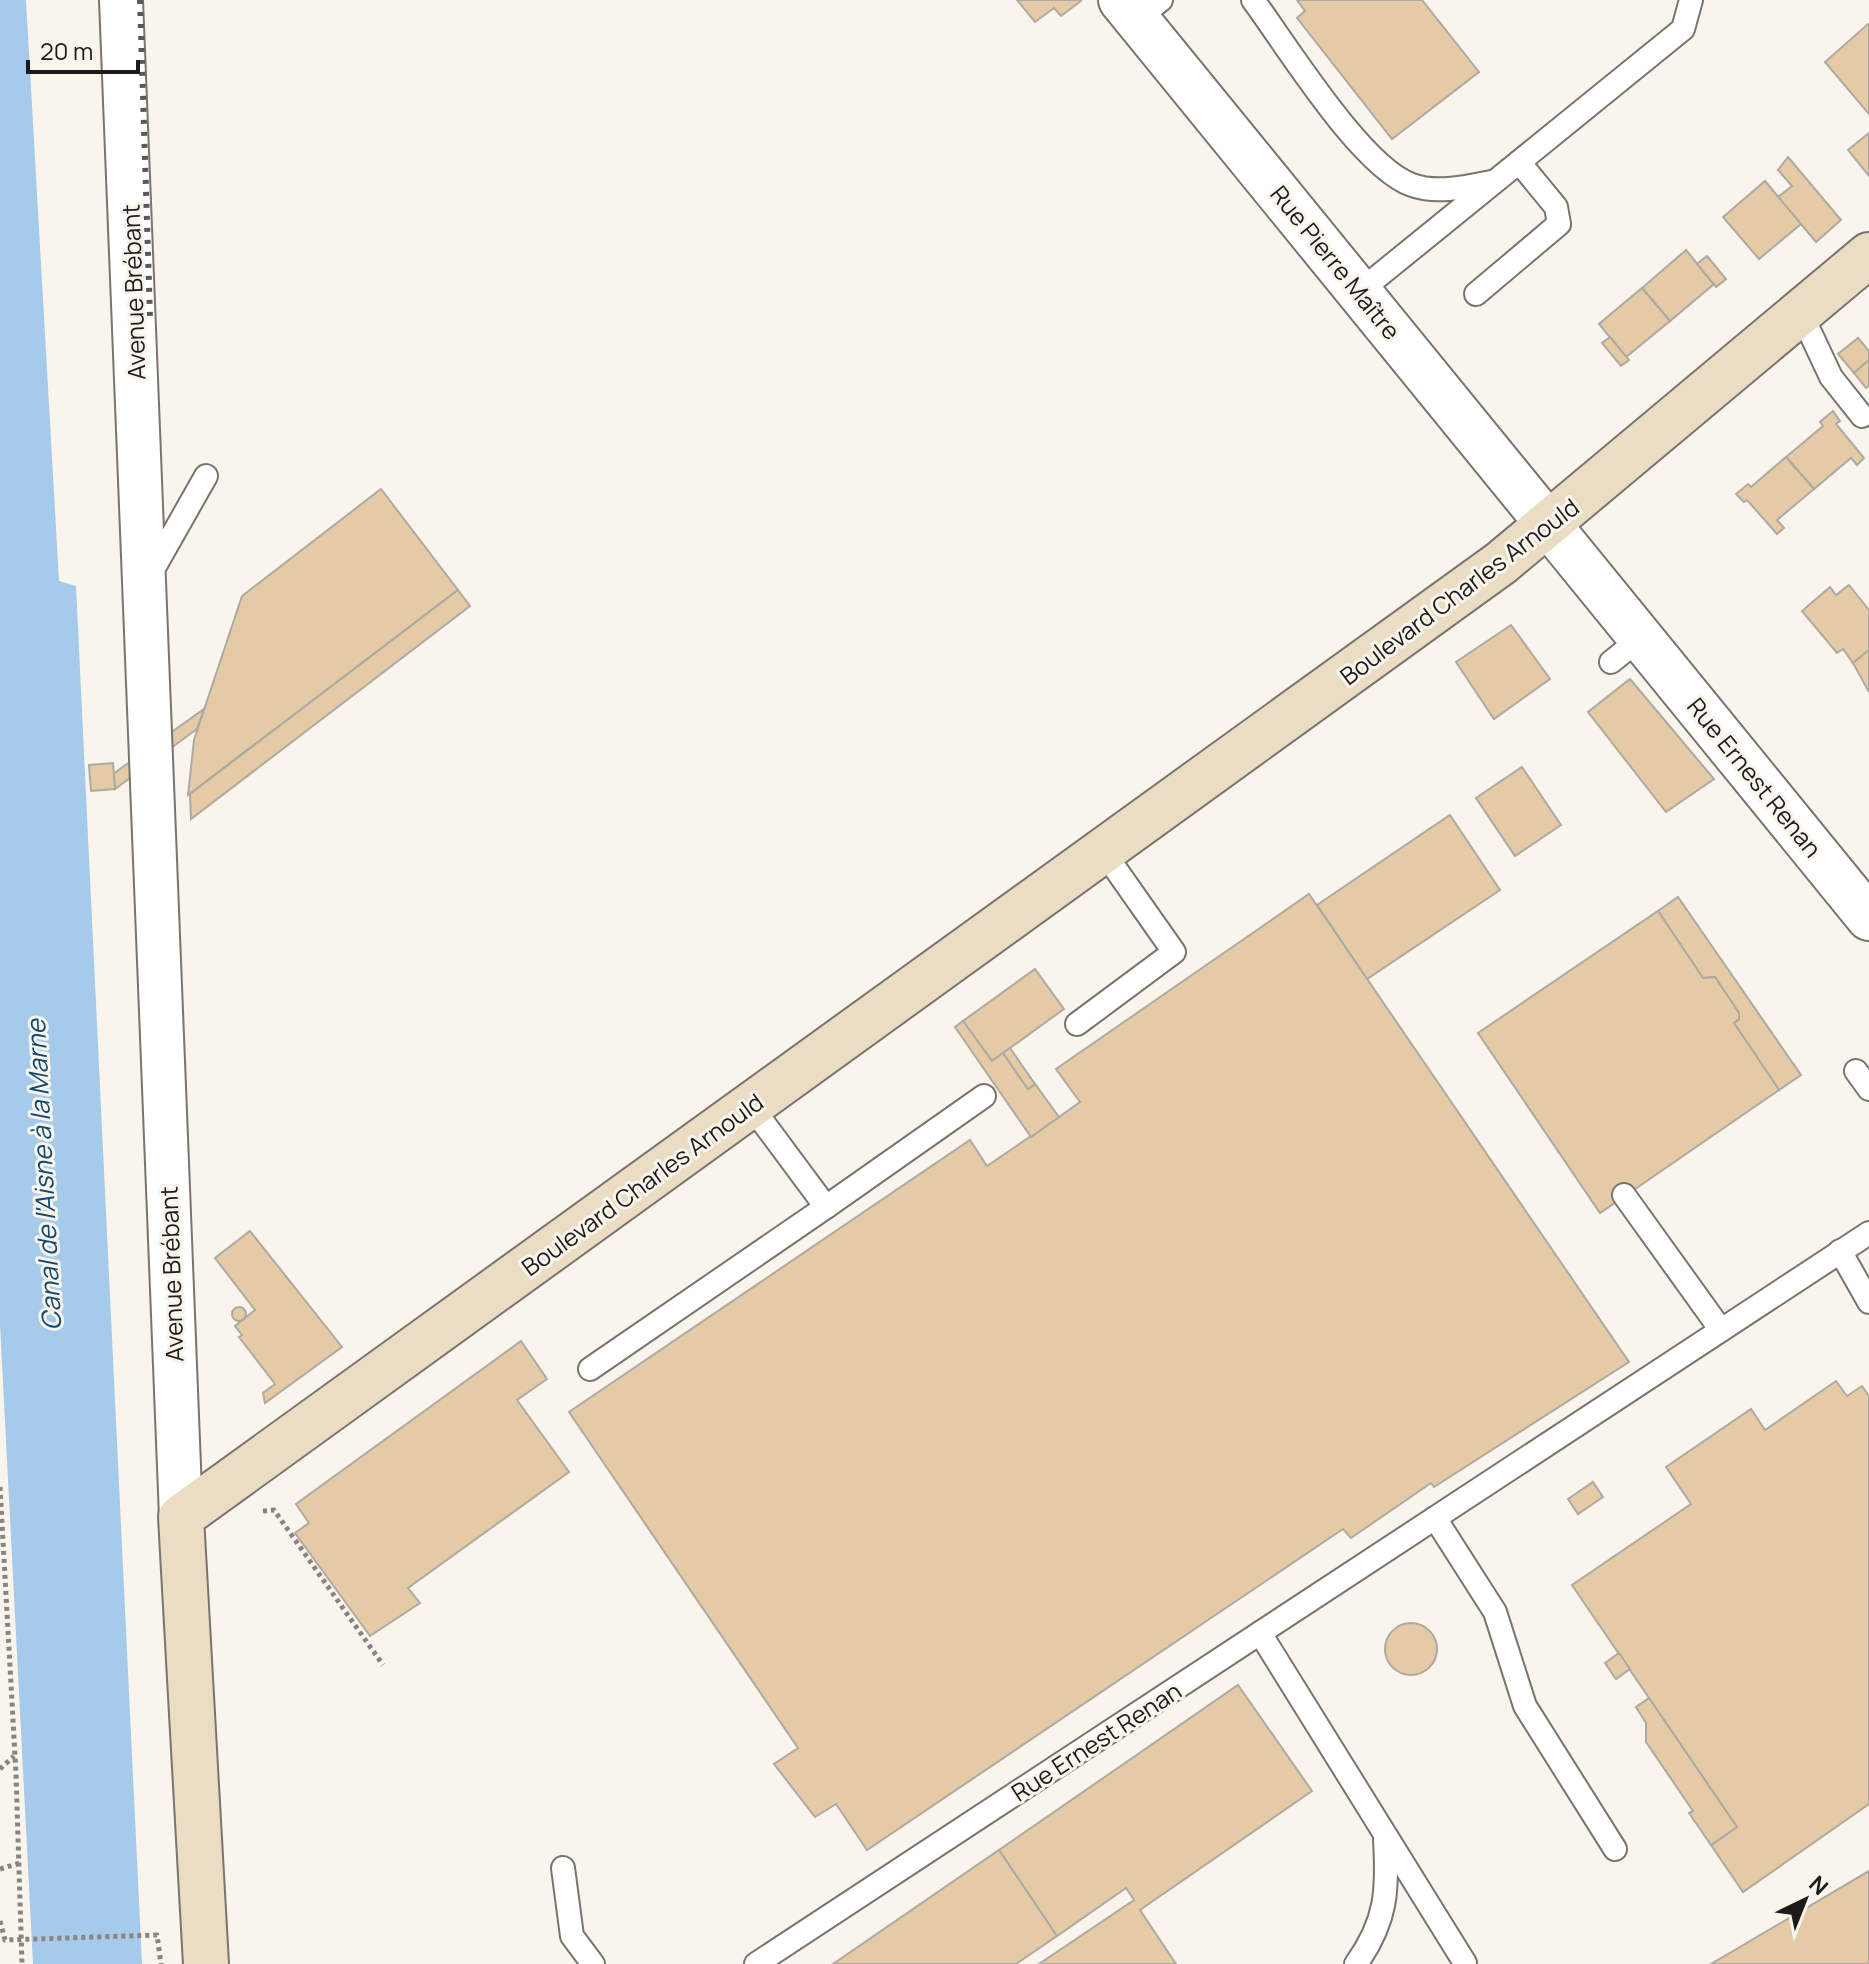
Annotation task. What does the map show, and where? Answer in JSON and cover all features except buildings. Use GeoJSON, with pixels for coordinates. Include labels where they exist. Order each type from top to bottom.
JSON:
{"type":"FeatureCollection","features":[{"type":"Feature","properties":{"kind":"main road","name":"Boulevard Charles Arnould"},"geometry":{"type":"LineString","coordinates":[[181,1517],[1551,524],[1869,255]]}},
{"type":"Feature","properties":{"kind":"main road","name":"Avenue Brébant"},"geometry":{"type":"LineString","coordinates":[[181,1517],[206,1964]]}},
{"type":"Feature","properties":{"kind":"street","name":"Avenue Brébant"},"geometry":{"type":"LineString","coordinates":[[121,0],[181,1517]]}},
{"type":"Feature","properties":{"kind":"street","name":"Rue Pierre Maître"},"geometry":{"type":"LineString","coordinates":[[1140,6],[1360,291],[1551,524]]}},
{"type":"Feature","properties":{"kind":"street","name":"Rue Ernest Renan"},"geometry":{"type":"LineString","coordinates":[[1551,524],[1626,650],[1869,918]]}},
{"type":"Feature","properties":{"kind":"lane"},"geometry":{"type":"LineString","coordinates":[[1253,0],[1368,156],[1412,185],[1452,190],[1496,181]]}},
{"type":"Feature","properties":{"kind":"lane"},"geometry":{"type":"LineString","coordinates":[[1360,291],[1683,29],[1691,0]]}},
{"type":"Feature","properties":{"kind":"lane"},"geometry":{"type":"LineString","coordinates":[[1476,294],[1559,224],[1556,207],[1519,162]]}},
{"type":"Feature","properties":{"kind":"lane"},"geometry":{"type":"LineString","coordinates":[[1801,313],[1831,377],[1862,416]]}},
{"type":"Feature","properties":{"kind":"lane"},"geometry":{"type":"LineString","coordinates":[[144,584],[206,476]]}},
{"type":"Feature","properties":{"kind":"lane"},"geometry":{"type":"LineString","coordinates":[[1077,1024],[1174,952],[1103,851]]}},
{"type":"Feature","properties":{"kind":"lane"},"geometry":{"type":"LineString","coordinates":[[590,1369],[984,1096]]}},
{"type":"Feature","properties":{"kind":"lane"},"geometry":{"type":"LineString","coordinates":[[751,1106],[826,1207]]}},
{"type":"Feature","properties":{"kind":"lane"},"geometry":{"type":"LineString","coordinates":[[1624,1195],[1721,1330]]}},
{"type":"Feature","properties":{"kind":"lane","name":"Rue Ernest Renan"},"geometry":{"type":"LineString","coordinates":[[756,1964],[1869,1233]]}},
{"type":"Feature","properties":{"kind":"lane"},"geometry":{"type":"LineString","coordinates":[[1840,1251],[1869,1302]]}},
{"type":"Feature","properties":{"kind":"lane"},"geometry":{"type":"LineString","coordinates":[[1435,1518],[1495,1612],[1525,1706],[1615,1849]]}},
{"type":"Feature","properties":{"kind":"lane"},"geometry":{"type":"LineString","coordinates":[[1260,1633],[1465,1963]]}},
{"type":"Feature","properties":{"kind":"lane"},"geometry":{"type":"LineString","coordinates":[[1356,1964],[1373,1940],[1388,1893],[1385,1834]]}},
{"type":"Feature","properties":{"kind":"lane"},"geometry":{"type":"LineString","coordinates":[[563,1868],[572,1936],[593,1964]]}},
{"type":"Feature","properties":{"kind":"path"},"geometry":{"type":"LineString","coordinates":[[233,1479],[247,1511],[255,1515],[266,1509],[274,1510],[383,1665]]}},
{"type":"Feature","properties":{"kind":"path"},"geometry":{"type":"LineString","coordinates":[[0,1487],[20,1863],[22,1964]]}},
{"type":"Feature","properties":{"kind":"path"},"geometry":{"type":"LineString","coordinates":[[0,1769],[15,1755]]}},
{"type":"Feature","properties":{"kind":"path"},"geometry":{"type":"LineString","coordinates":[[0,1869],[20,1863]]}},
{"type":"Feature","properties":{"kind":"path"},"geometry":{"type":"LineString","coordinates":[[0,1921],[5,1940],[157,1935],[161,1964]]}},
{"type":"Feature","properties":{"kind":"water","name":"Canal de l'Aisne à la Marne"},"geometry":{"type":"Polygon","coordinates":[[[0,0],[26,0],[59,581],[76,586],[142,1964],[33,1964],[0,1324],[0,0]]]}},
{"type":"Feature","properties":{"kind":"railway"},"geometry":{"type":"LineString","coordinates":[[140,0],[150,317]]}}]}
